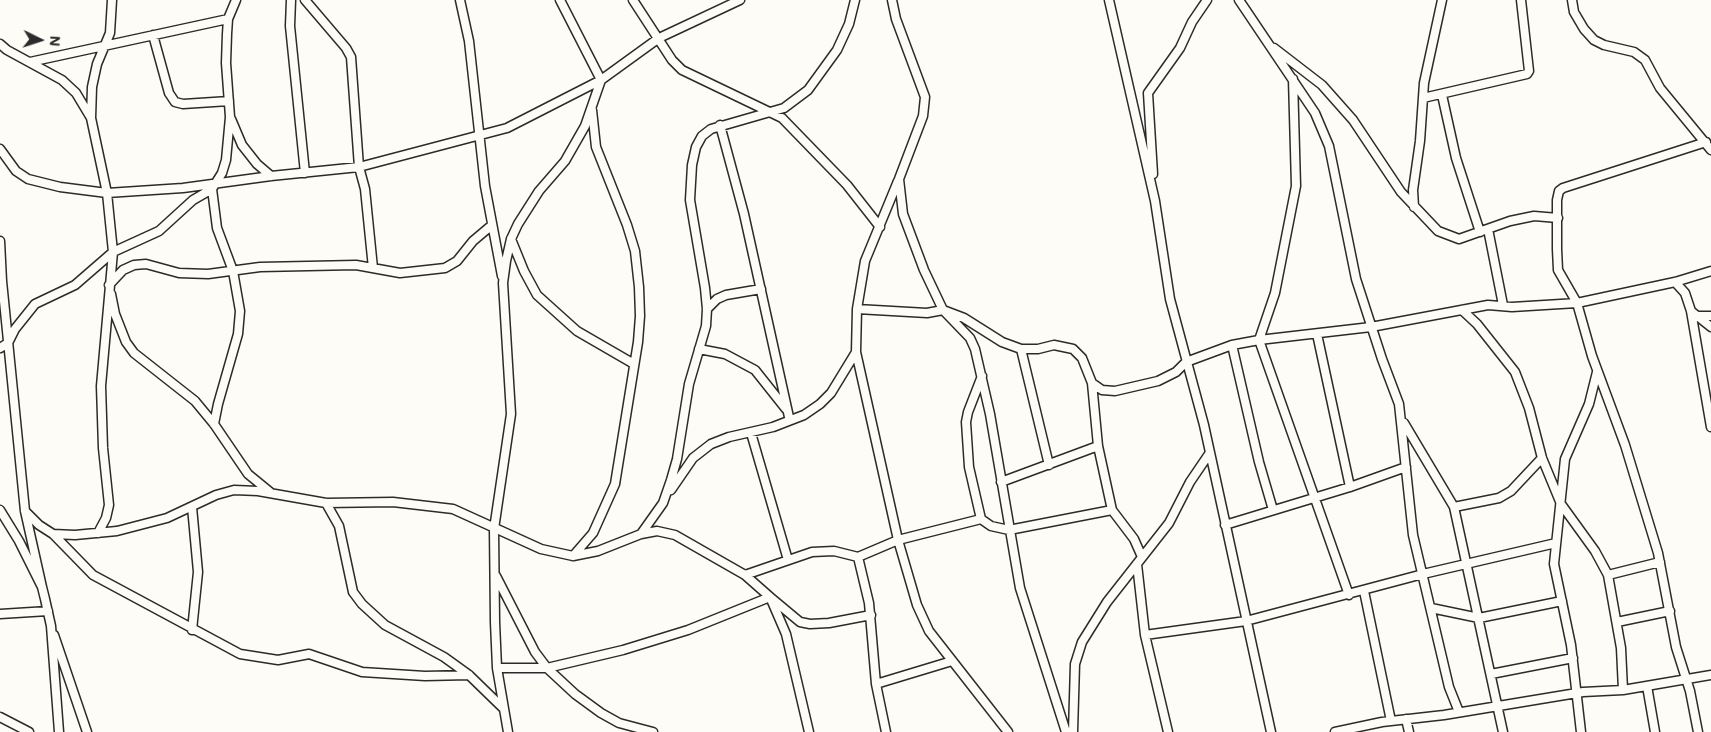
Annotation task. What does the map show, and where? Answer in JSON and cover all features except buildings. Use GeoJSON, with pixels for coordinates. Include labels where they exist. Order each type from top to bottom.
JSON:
{"type":"FeatureCollection","features":[{"type":"Feature","properties":{"kind":"street"},"geometry":{"type":"LineString","coordinates":[[98,533],[106,518],[109,505],[103,448],[102,386],[113,252],[107,193],[91,118],[92,87],[97,64],[107,44],[113,19],[112,0]]}},
{"type":"Feature","properties":{"kind":"street"},"geometry":{"type":"LineString","coordinates":[[0,348],[8,343],[15,329],[35,304],[75,285],[113,252],[159,231],[193,200],[213,186],[222,173],[226,160],[230,118],[226,63],[228,19],[236,0]]}},
{"type":"Feature","properties":{"kind":"street"},"geometry":{"type":"LineString","coordinates":[[291,0],[291,34],[304,173]]}},
{"type":"Feature","properties":{"kind":"street"},"geometry":{"type":"LineString","coordinates":[[305,0],[349,52],[359,167],[365,188],[373,268]]}},
{"type":"Feature","properties":{"kind":"street"},"geometry":{"type":"LineString","coordinates":[[460,0],[469,41],[492,225],[503,283],[511,414],[494,529],[497,668],[508,732]]}},
{"type":"Feature","properties":{"kind":"street"},"geometry":{"type":"LineString","coordinates":[[503,283],[511,239],[539,191],[565,161],[585,126],[601,80],[560,0]]}},
{"type":"Feature","properties":{"kind":"street"},"geometry":{"type":"LineString","coordinates":[[633,0],[672,60],[682,70],[771,112],[791,125],[847,185],[880,227]]}},
{"type":"Feature","properties":{"kind":"street"},"geometry":{"type":"LineString","coordinates":[[0,149],[16,171],[28,179],[60,187],[107,193],[150,192],[213,186],[271,176],[359,167],[507,128],[601,80],[659,38],[740,0]]}},
{"type":"Feature","properties":{"kind":"street"},"geometry":{"type":"LineString","coordinates":[[663,503],[676,459],[689,384],[699,349],[707,309],[690,200],[696,147],[702,136],[720,125],[771,112],[797,101],[819,76],[837,50],[849,24],[855,0]]}},
{"type":"Feature","properties":{"kind":"street"},"geometry":{"type":"LineString","coordinates":[[892,0],[896,19],[924,97],[925,107],[880,227],[864,261],[857,309],[856,352],[898,540],[917,604],[929,631],[1008,732]]}},
{"type":"Feature","properties":{"kind":"street"},"geometry":{"type":"LineString","coordinates":[[1109,0],[1155,201],[1170,299],[1209,454],[1271,732]]}},
{"type":"Feature","properties":{"kind":"street"},"geometry":{"type":"LineString","coordinates":[[1155,201],[1148,93],[1180,48],[1192,22],[1207,0]]}},
{"type":"Feature","properties":{"kind":"street"},"geometry":{"type":"LineString","coordinates":[[1239,0],[1293,77],[1315,113],[1329,146],[1348,246],[1371,327],[1395,390],[1402,420],[1413,535],[1449,687],[1459,712]]}},
{"type":"Feature","properties":{"kind":"street"},"geometry":{"type":"LineString","coordinates":[[1414,207],[1413,190],[1420,141],[1423,98],[1428,64],[1442,0]]}},
{"type":"Feature","properties":{"kind":"street"},"geometry":{"type":"LineString","coordinates":[[1423,98],[1528,74],[1521,0]]}},
{"type":"Feature","properties":{"kind":"street"},"geometry":{"type":"LineString","coordinates":[[1572,0],[1574,12],[1584,29],[1594,40],[1604,45],[1634,52],[1645,60],[1660,88],[1711,150]]}},
{"type":"Feature","properties":{"kind":"street"},"geometry":{"type":"LineString","coordinates":[[30,62],[228,19]]}},
{"type":"Feature","properties":{"kind":"street"},"geometry":{"type":"LineString","coordinates":[[152,34],[169,93],[175,102],[183,104],[229,101]]}},
{"type":"Feature","properties":{"kind":"street"},"geometry":{"type":"LineString","coordinates":[[0,44],[62,80],[76,93],[91,118]]}},
{"type":"Feature","properties":{"kind":"street"},"geometry":{"type":"LineString","coordinates":[[1269,45],[1322,86],[1353,120],[1401,192],[1438,231],[1459,239],[1510,221],[1534,216],[1558,218]]}},
{"type":"Feature","properties":{"kind":"street"},"geometry":{"type":"LineString","coordinates":[[1293,77],[1296,186],[1275,293],[1259,340],[1349,594]]}},
{"type":"Feature","properties":{"kind":"street"},"geometry":{"type":"LineString","coordinates":[[1442,94],[1456,158],[1484,231],[1503,305]]}},
{"type":"Feature","properties":{"kind":"street"},"geometry":{"type":"LineString","coordinates":[[572,556],[593,533],[615,484],[640,316],[635,251],[627,225],[596,146],[592,106]]}},
{"type":"Feature","properties":{"kind":"street"},"geometry":{"type":"LineString","coordinates":[[230,118],[242,145],[257,164],[271,176]]}},
{"type":"Feature","properties":{"kind":"street"},"geometry":{"type":"LineString","coordinates":[[720,125],[793,417]]}},
{"type":"Feature","properties":{"kind":"street"},"geometry":{"type":"LineString","coordinates":[[1698,732],[1676,647],[1660,562],[1635,474],[1597,372],[1577,303],[1558,270],[1557,200],[1559,191],[1563,188],[1706,142]]}},
{"type":"Feature","properties":{"kind":"street"},"geometry":{"type":"LineString","coordinates":[[898,179],[904,214],[912,240],[944,310],[970,338],[982,376],[1008,530],[1020,588],[1066,732]]}},
{"type":"Feature","properties":{"kind":"street"},"geometry":{"type":"LineString","coordinates":[[213,186],[217,228],[233,271],[240,311],[238,334],[214,424]]}},
{"type":"Feature","properties":{"kind":"street"},"geometry":{"type":"LineString","coordinates":[[109,285],[123,270],[134,265],[146,264],[179,273],[208,274],[278,266],[356,265],[400,273],[445,268],[457,261],[473,241],[492,225]]}},
{"type":"Feature","properties":{"kind":"street"},"geometry":{"type":"LineString","coordinates":[[511,239],[524,271],[537,295],[577,331],[634,364]]}},
{"type":"Feature","properties":{"kind":"street"},"geometry":{"type":"LineString","coordinates":[[0,241],[24,511],[51,626],[59,732]]}},
{"type":"Feature","properties":{"kind":"street"},"geometry":{"type":"LineString","coordinates":[[1092,383],[1102,390],[1125,389],[1158,381],[1176,372],[1186,362],[1232,345],[1259,340],[1371,327],[1488,305],[1577,303],[1675,282],[1711,271]]}},
{"type":"Feature","properties":{"kind":"street"},"geometry":{"type":"LineString","coordinates":[[1675,282],[1685,293],[1694,314],[1711,427]]}},
{"type":"Feature","properties":{"kind":"street"},"geometry":{"type":"LineString","coordinates":[[109,285],[115,314],[126,342],[134,354],[178,386],[195,401],[214,424],[248,474],[273,494]]}},
{"type":"Feature","properties":{"kind":"street"},"geometry":{"type":"LineString","coordinates":[[707,309],[717,299],[726,295],[761,289]]}},
{"type":"Feature","properties":{"kind":"street"},"geometry":{"type":"LineString","coordinates":[[857,309],[927,314],[944,310],[964,318],[1002,342],[1021,349],[1054,345],[1073,349],[1082,358],[1092,383],[1098,446],[1112,510],[1134,539],[1139,561],[1145,635],[1168,732]]}},
{"type":"Feature","properties":{"kind":"street"},"geometry":{"type":"LineString","coordinates":[[1462,310],[1477,324],[1515,372],[1529,408],[1542,458],[1561,504],[1594,551],[1608,575],[1617,622],[1623,690]]}},
{"type":"Feature","properties":{"kind":"street"},"geometry":{"type":"LineString","coordinates":[[1694,314],[1711,316]]}},
{"type":"Feature","properties":{"kind":"street"},"geometry":{"type":"LineString","coordinates":[[1694,314],[1711,326]]}},
{"type":"Feature","properties":{"kind":"street"},"geometry":{"type":"LineString","coordinates":[[1317,334],[1350,487]]}},
{"type":"Feature","properties":{"kind":"street"},"geometry":{"type":"LineString","coordinates":[[1232,345],[1258,462],[1273,510]]}},
{"type":"Feature","properties":{"kind":"street"},"geometry":{"type":"LineString","coordinates":[[699,349],[725,354],[755,370],[793,417]]}},
{"type":"Feature","properties":{"kind":"street"},"geometry":{"type":"LineString","coordinates":[[1021,349],[1049,465]]}},
{"type":"Feature","properties":{"kind":"street"},"geometry":{"type":"LineString","coordinates":[[641,534],[693,458],[711,444],[729,437],[750,433],[793,417],[820,404],[831,393],[856,352]]}},
{"type":"Feature","properties":{"kind":"street"},"geometry":{"type":"LineString","coordinates":[[1581,732],[1575,694],[1576,680],[1573,658],[1554,564],[1565,460],[1589,404],[1597,372]]}},
{"type":"Feature","properties":{"kind":"street"},"geometry":{"type":"LineString","coordinates":[[982,376],[966,422],[969,467],[981,519],[991,526],[1008,530],[1112,510]]}},
{"type":"Feature","properties":{"kind":"street"},"geometry":{"type":"LineString","coordinates":[[1402,420],[1454,508],[1503,732]]}},
{"type":"Feature","properties":{"kind":"street"},"geometry":{"type":"LineString","coordinates":[[750,433],[788,560]]}},
{"type":"Feature","properties":{"kind":"street"},"geometry":{"type":"LineString","coordinates":[[1001,482],[1098,446]]}},
{"type":"Feature","properties":{"kind":"street"},"geometry":{"type":"LineString","coordinates":[[1072,732],[1075,664],[1082,642],[1107,602],[1169,523],[1190,482],[1209,454]]}},
{"type":"Feature","properties":{"kind":"street"},"geometry":{"type":"LineString","coordinates":[[1454,508],[1499,498],[1511,491],[1542,458]]}},
{"type":"Feature","properties":{"kind":"street"},"geometry":{"type":"LineString","coordinates":[[1225,525],[1350,487],[1406,467]]}},
{"type":"Feature","properties":{"kind":"street"},"geometry":{"type":"LineString","coordinates":[[53,534],[75,535],[117,531],[167,518],[216,495],[234,490],[326,503],[393,502],[453,508],[494,529],[541,549],[572,556],[598,551],[641,534],[657,531],[675,535],[745,574],[800,622],[810,624],[829,623],[871,615]]}},
{"type":"Feature","properties":{"kind":"street"},"geometry":{"type":"LineString","coordinates":[[326,503],[339,526],[353,592],[362,604],[385,625],[444,657],[469,675],[504,709]]}},
{"type":"Feature","properties":{"kind":"street"},"geometry":{"type":"LineString","coordinates":[[192,507],[198,572],[192,630]]}},
{"type":"Feature","properties":{"kind":"street"},"geometry":{"type":"LineString","coordinates":[[0,510],[42,586]]}},
{"type":"Feature","properties":{"kind":"street"},"geometry":{"type":"LineString","coordinates":[[24,511],[39,525],[53,534],[93,575],[192,630],[240,654],[278,660],[308,654],[362,672],[424,676],[469,675]]}},
{"type":"Feature","properties":{"kind":"street"},"geometry":{"type":"LineString","coordinates":[[745,574],[823,550],[858,556],[898,540],[981,519]]}},
{"type":"Feature","properties":{"kind":"street"},"geometry":{"type":"LineString","coordinates":[[1145,635],[1246,621],[1423,574],[1467,566],[1556,544]]}},
{"type":"Feature","properties":{"kind":"street"},"geometry":{"type":"LineString","coordinates":[[858,556],[871,615],[876,684],[886,732]]}},
{"type":"Feature","properties":{"kind":"street"},"geometry":{"type":"LineString","coordinates":[[1608,575],[1660,562]]}},
{"type":"Feature","properties":{"kind":"street"},"geometry":{"type":"LineString","coordinates":[[495,574],[535,652],[548,668],[575,694],[601,713],[619,723],[653,732]]}},
{"type":"Feature","properties":{"kind":"street"},"geometry":{"type":"LineString","coordinates":[[1364,591],[1391,721]]}},
{"type":"Feature","properties":{"kind":"street"},"geometry":{"type":"LineString","coordinates":[[497,668],[548,668],[623,650],[688,630],[770,597]]}},
{"type":"Feature","properties":{"kind":"street"},"geometry":{"type":"LineString","coordinates":[[770,597],[786,634],[809,732]]}},
{"type":"Feature","properties":{"kind":"street"},"geometry":{"type":"LineString","coordinates":[[1431,608],[1479,618],[1562,601]]}},
{"type":"Feature","properties":{"kind":"street"},"geometry":{"type":"LineString","coordinates":[[0,614],[48,611]]}},
{"type":"Feature","properties":{"kind":"street"},"geometry":{"type":"LineString","coordinates":[[1617,622],[1670,611]]}},
{"type":"Feature","properties":{"kind":"street"},"geometry":{"type":"LineString","coordinates":[[51,626],[87,732]]}},
{"type":"Feature","properties":{"kind":"street"},"geometry":{"type":"LineString","coordinates":[[1491,674],[1573,658]]}},
{"type":"Feature","properties":{"kind":"street"},"geometry":{"type":"LineString","coordinates":[[876,684],[952,661]]}},
{"type":"Feature","properties":{"kind":"street"},"geometry":{"type":"LineString","coordinates":[[1335,732],[1391,721],[1497,707],[1575,694],[1623,690],[1711,675]]}},
{"type":"Feature","properties":{"kind":"street"},"geometry":{"type":"LineString","coordinates":[[1647,686],[1654,732]]}},
{"type":"Feature","properties":{"kind":"street"},"geometry":{"type":"LineString","coordinates":[[0,717],[29,732]]}},
{"type":"Feature","properties":{"kind":"street"},"geometry":{"type":"LineString","coordinates":[[1406,719],[1409,732]]}}]}
